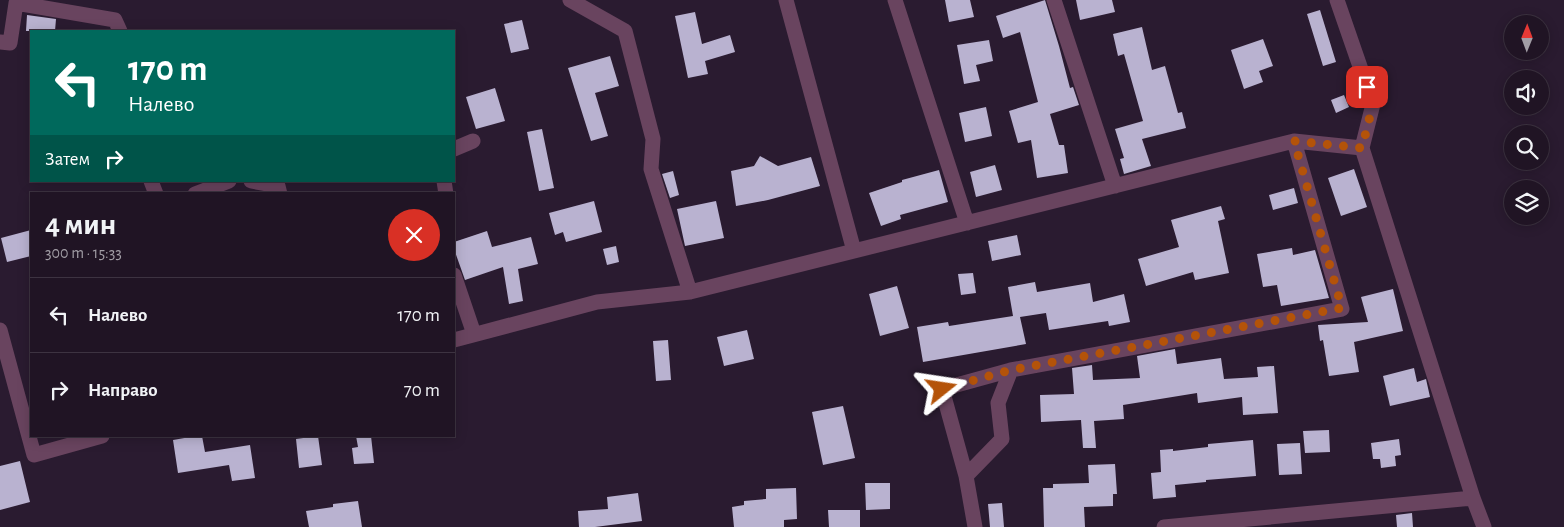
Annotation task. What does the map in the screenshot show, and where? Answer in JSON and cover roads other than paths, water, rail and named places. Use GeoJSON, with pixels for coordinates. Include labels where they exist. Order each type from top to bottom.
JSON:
{"type":"FeatureCollection","features":[{"type":"Feature","properties":{"kind":"street"},"geometry":{"type":"LineString","coordinates":[[570,0],[625,31],[653,139],[651,169],[690,292]]}},
{"type":"Feature","properties":{"kind":"street"},"geometry":{"type":"LineString","coordinates":[[786,0],[854,251]]}},
{"type":"Feature","properties":{"kind":"street"},"geometry":{"type":"LineString","coordinates":[[895,0],[967,223]]}},
{"type":"Feature","properties":{"kind":"street"},"geometry":{"type":"LineString","coordinates":[[1054,0],[1115,186]]}},
{"type":"Feature","properties":{"kind":"street"},"geometry":{"type":"LineString","coordinates":[[1337,0],[1373,104],[1362,148],[1472,498],[1484,527]]}},
{"type":"Feature","properties":{"kind":"street"},"geometry":{"type":"LineString","coordinates":[[0,42],[10,42],[16,3],[115,20],[120,30]]}},
{"type":"Feature","properties":{"kind":"street"},"geometry":{"type":"LineString","coordinates":[[455,149],[473,141]]}},
{"type":"Feature","properties":{"kind":"street"},"geometry":{"type":"LineString","coordinates":[[975,527],[966,476],[942,389],[1011,370],[1342,308],[1294,141]]}},
{"type":"Feature","properties":{"kind":"street"},"geometry":{"type":"LineString","coordinates":[[455,340],[597,302],[690,292],[1294,141],[1362,148]]}},
{"type":"Feature","properties":{"kind":"street"},"geometry":{"type":"LineString","coordinates":[[200,192],[226,182]]}},
{"type":"Feature","properties":{"kind":"street"},"geometry":{"type":"LineString","coordinates":[[256,182],[278,186],[280,192]]}},
{"type":"Feature","properties":{"kind":"street"},"geometry":{"type":"LineString","coordinates":[[455,278],[474,334]]}},
{"type":"Feature","properties":{"kind":"street"},"geometry":{"type":"LineString","coordinates":[[0,330],[34,455],[98,437]]}},
{"type":"Feature","properties":{"kind":"street"},"geometry":{"type":"LineString","coordinates":[[966,476],[1002,439],[998,403],[1011,370]]}},
{"type":"Feature","properties":{"kind":"street"},"geometry":{"type":"LineString","coordinates":[[1164,527],[1472,498]]}}]}
